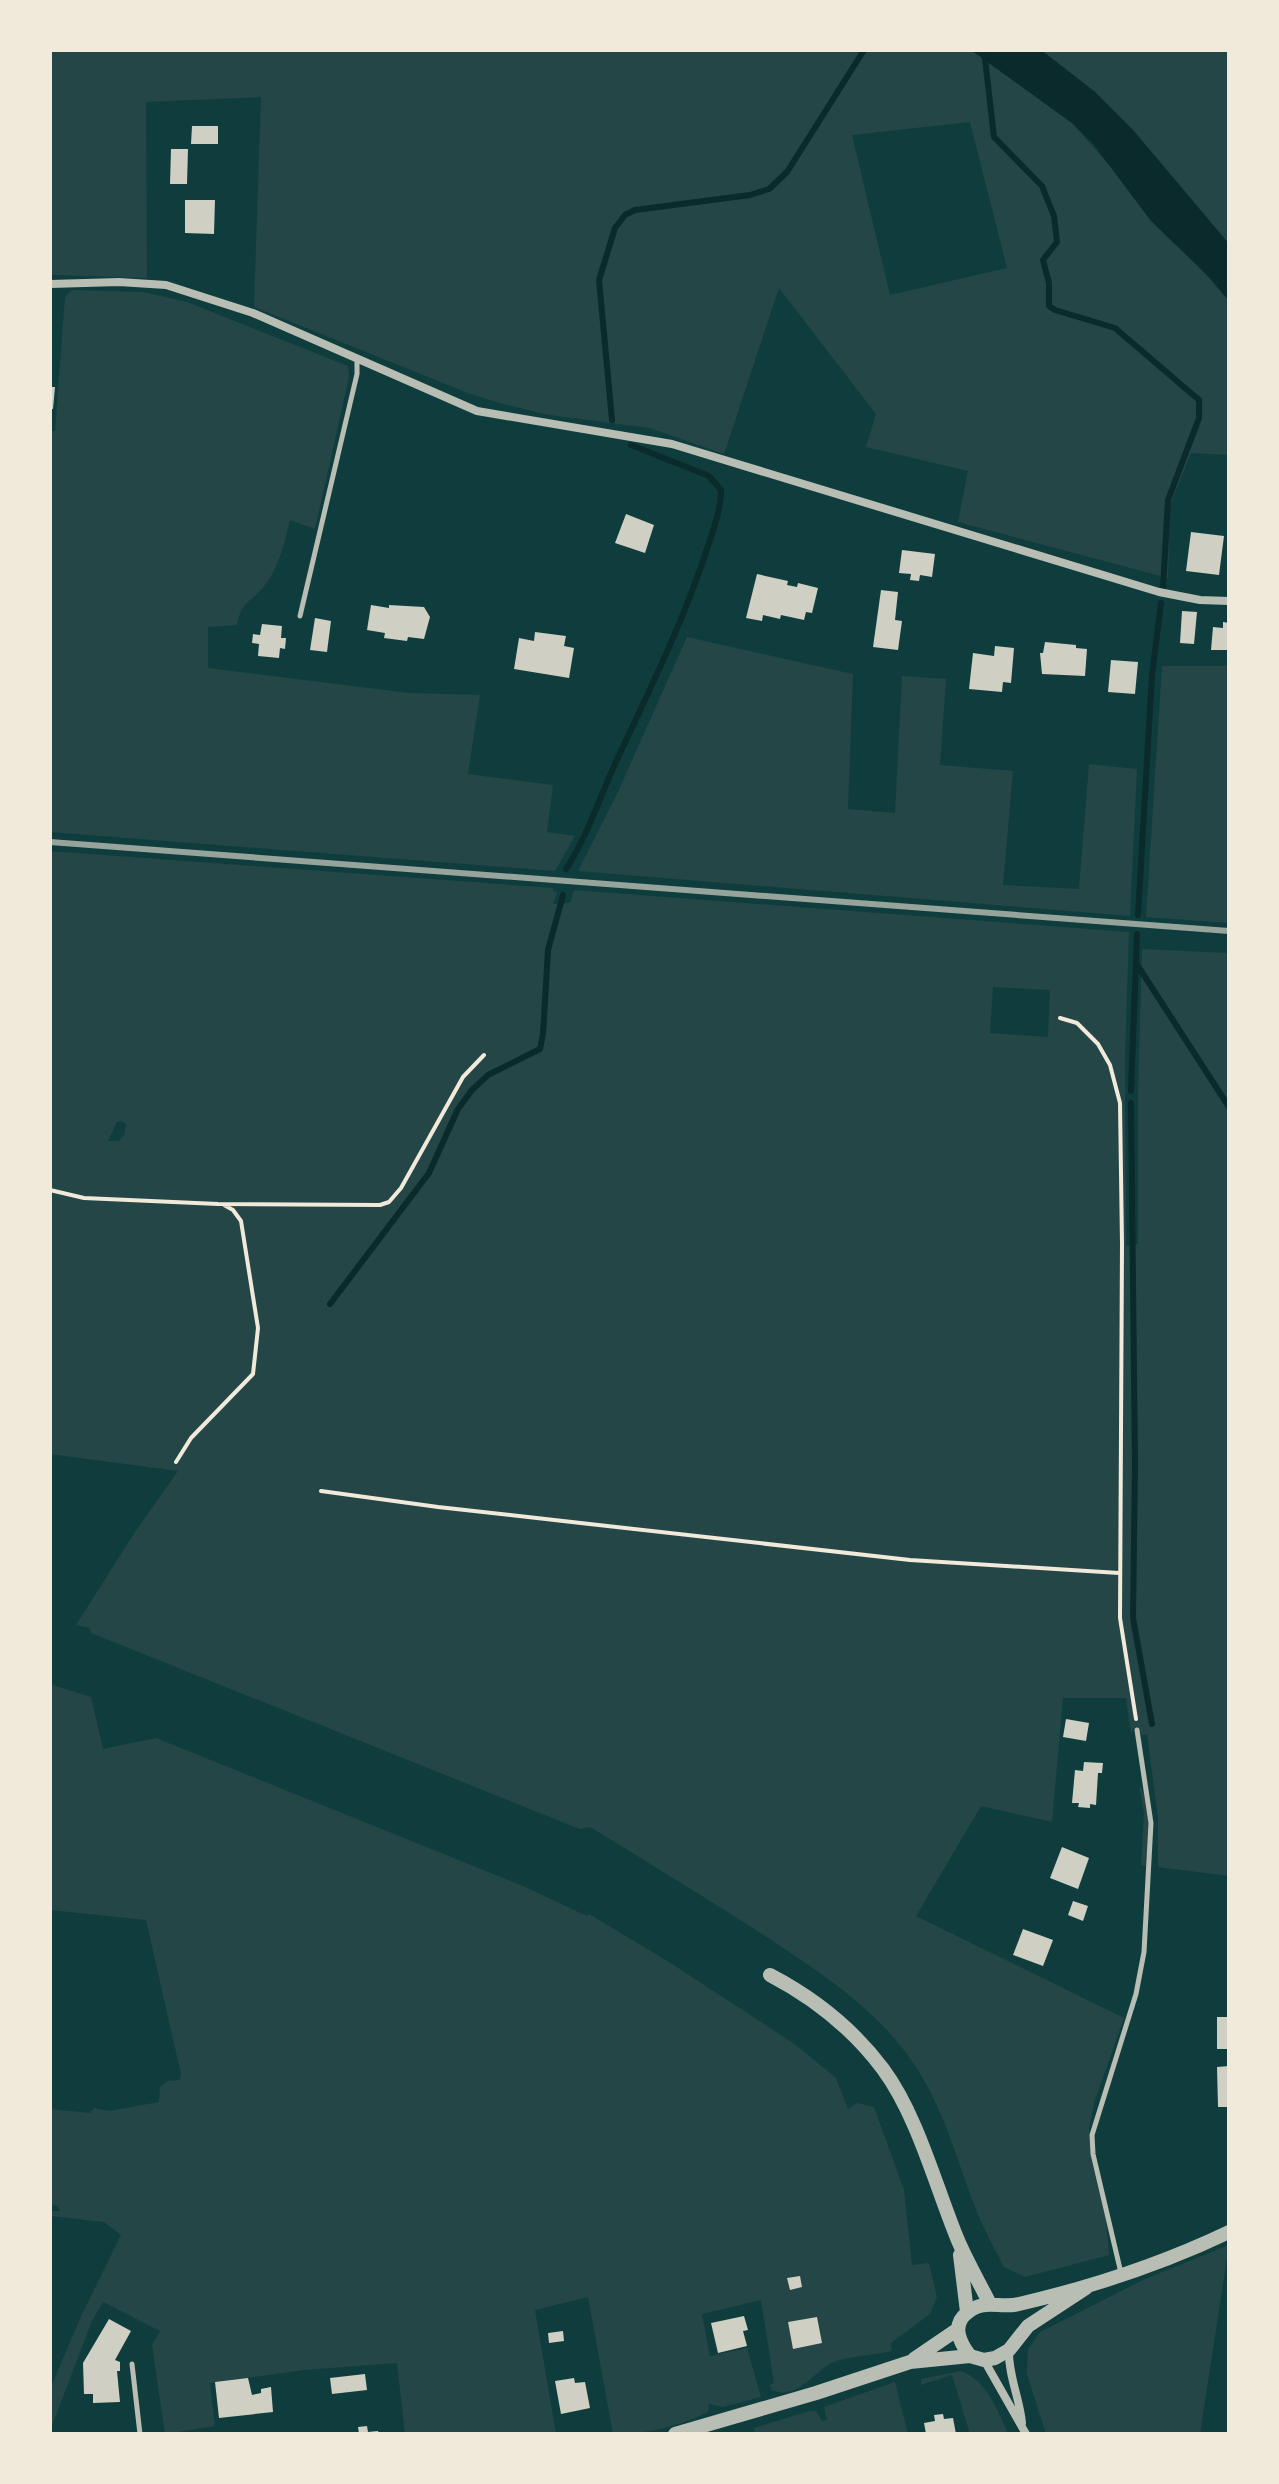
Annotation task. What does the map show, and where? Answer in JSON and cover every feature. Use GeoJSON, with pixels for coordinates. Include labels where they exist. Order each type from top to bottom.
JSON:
{"type":"FeatureCollection","features":[{"type":"Feature","properties":{"kind":"street"},"geometry":{"type":"LineString","coordinates":[[50,284],[119,282],[166,285],[253,313],[477,411],[672,444],[1159,592],[1200,600],[1229,601]]}},
{"type":"Feature","properties":{"kind":"street"},"geometry":{"type":"LineString","coordinates":[[770,1975],[796,1989],[837,2019],[883,2070],[904,2104],[959,2243],[990,2304]]}},
{"type":"Feature","properties":{"kind":"street"},"geometry":{"type":"LineString","coordinates":[[1026,2434],[977,2358],[962,2344],[958,2329],[967,2312],[977,2305],[1008,2307],[1086,2288],[1178,2256],[1229,2232]]}},
{"type":"Feature","properties":{"kind":"street"},"geometry":{"type":"LineString","coordinates":[[959,2243],[967,2312]]}},
{"type":"Feature","properties":{"kind":"street"},"geometry":{"type":"LineString","coordinates":[[675,2434],[910,2362],[1003,2356],[1028,2326],[1086,2288]]}},
{"type":"Feature","properties":{"kind":"street"},"geometry":{"type":"LineString","coordinates":[[1008,2307],[1018,2324],[1018,2337]]}},
{"type":"Feature","properties":{"kind":"street"},"geometry":{"type":"LineString","coordinates":[[910,2362],[958,2329]]}},
{"type":"Feature","properties":{"kind":"street"},"geometry":{"type":"LineString","coordinates":[[1009,2350],[1022,2424]]}},
{"type":"Feature","properties":{"kind":"lane"},"geometry":{"type":"LineString","coordinates":[[300,616],[357,374],[357,359]]}},
{"type":"Feature","properties":{"kind":"lane"},"geometry":{"type":"LineString","coordinates":[[1121,2274],[1093,2154],[1092,2135],[1136,1994],[1144,1952],[1151,1823],[1137,1730]]}},
{"type":"Feature","properties":{"kind":"lane"},"geometry":{"type":"LineString","coordinates":[[132,2364],[140,2434]]}},
{"type":"Feature","properties":{"kind":"path"},"geometry":{"type":"LineString","coordinates":[[1060,1018],[1077,1023],[1098,1044],[1110,1065],[1120,1103],[1120,1618],[1137,1730]]}},
{"type":"Feature","properties":{"kind":"path"},"geometry":{"type":"LineString","coordinates":[[50,1190],[84,1198],[218,1204],[368,1206],[389,1202],[401,1188],[463,1077],[484,1055]]}},
{"type":"Feature","properties":{"kind":"path"},"geometry":{"type":"LineString","coordinates":[[176,1462],[191,1438],[253,1374],[258,1328],[241,1221],[233,1210],[218,1204]]}},
{"type":"Feature","properties":{"kind":"path"},"geometry":{"type":"LineString","coordinates":[[321,1491],[910,1560],[1119,1573]]}},
{"type":"Feature","properties":{"kind":"shaded area"},"geometry":{"type":"Polygon","coordinates":[[[50,50],[971,50],[1072,123],[1229,301],[1229,455],[1191,453],[1170,505],[1168,578],[958,522],[968,471],[866,447],[876,414],[779,288],[724,454],[650,428],[549,415],[468,393],[254,307],[261,97],[146,102],[147,278],[50,275],[50,50]],[[970,122],[852,135],[890,295],[1007,268],[970,122]]]}},
{"type":"Feature","properties":{"kind":"shaded area"},"geometry":{"type":"Polygon","coordinates":[[[971,50],[1041,50],[1095,92],[1133,130],[1229,244],[1229,301],[1210,278],[1151,221],[1094,145],[1072,123],[971,50]]]}},
{"type":"Feature","properties":{"kind":"shaded area"},"geometry":{"type":"Polygon","coordinates":[[[1041,50],[1229,50],[1229,244],[1133,130],[1095,92],[1041,50]]]}},
{"type":"Feature","properties":{"kind":"shaded area"},"geometry":{"type":"Polygon","coordinates":[[[72,290],[143,292],[187,302],[348,366],[349,377],[315,529],[290,520],[274,570],[265,585],[244,606],[237,625],[208,627],[208,668],[409,693],[480,695],[468,774],[553,785],[547,832],[575,836],[555,871],[50,832],[50,431],[55,431],[65,297],[72,290]]]}},
{"type":"Feature","properties":{"kind":"shaded area"},"geometry":{"type":"Polygon","coordinates":[[[687,637],[853,674],[848,809],[895,813],[902,676],[946,679],[940,765],[1013,771],[1003,885],[1079,889],[1089,764],[1137,769],[1130,916],[578,871],[617,794],[687,637]]]}},
{"type":"Feature","properties":{"kind":"shaded area"},"geometry":{"type":"Polygon","coordinates":[[[1162,666],[1229,666],[1229,923],[1146,917],[1162,666]]]}},
{"type":"Feature","properties":{"kind":"shaded area"},"geometry":{"type":"Polygon","coordinates":[[[50,851],[553,888],[557,892],[553,904],[570,903],[574,890],[1129,932],[1125,1057],[1126,1246],[1138,1244],[1142,949],[1229,953],[1229,1876],[1158,1867],[1158,1817],[1147,1734],[1142,1735],[1138,1729],[1133,1729],[1131,1734],[1126,1698],[1063,1698],[1052,1822],[981,1806],[916,1916],[1124,2018],[1095,2100],[1089,2128],[1091,2160],[1106,2219],[1109,2255],[1025,2277],[1004,2267],[978,2215],[926,2083],[883,2026],[844,1991],[800,1959],[590,1827],[580,1829],[91,1633],[90,1628],[76,1625],[178,1471],[50,1454],[50,851]],[[993,987],[990,1033],[1048,1037],[1050,990],[993,987]],[[117,1122],[108,1141],[119,1141],[124,1135],[126,1124],[117,1122]]]}},
{"type":"Feature","properties":{"kind":"shaded area"},"geometry":{"type":"Polygon","coordinates":[[[50,1684],[91,1697],[103,1749],[156,1738],[523,1886],[587,1916],[589,1914],[796,2045],[836,2078],[848,2109],[857,2103],[874,2107],[904,2190],[912,2265],[929,2263],[937,2297],[930,2314],[891,2343],[892,2351],[833,2362],[795,2389],[780,2392],[772,2390],[770,2385],[774,2383],[761,2300],[702,2314],[710,2356],[747,2348],[761,2397],[723,2407],[709,2404],[708,2412],[697,2417],[673,2426],[638,2433],[613,2434],[588,2297],[535,2310],[556,2434],[405,2434],[397,2363],[304,2370],[210,2383],[215,2426],[165,2434],[152,2345],[160,2331],[103,2302],[92,2321],[50,2431],[50,2389],[121,2235],[104,2222],[50,2216],[50,2211],[60,2211],[58,2206],[50,2205],[50,2109],[90,2113],[94,2108],[109,2111],[159,2102],[160,2087],[167,2081],[180,2080],[181,2074],[146,1920],[50,1910],[50,1684]]]}},
{"type":"Feature","properties":{"kind":"shaded area"},"geometry":{"type":"Polygon","coordinates":[[[1139,1785],[1148,1812],[1146,1866],[1141,1865],[1144,1813],[1139,1785]]]}},
{"type":"Feature","properties":{"kind":"shaded area"},"geometry":{"type":"Polygon","coordinates":[[[1229,2245],[1200,2434],[1046,2434],[1027,2374],[1028,2349],[1040,2332],[1145,2279],[1229,2245]]]}},
{"type":"Feature","properties":{"kind":"shaded area"},"geometry":{"type":"Polygon","coordinates":[[[961,2371],[984,2389],[1008,2434],[970,2434],[952,2375],[921,2385],[921,2379],[961,2371]]]}},
{"type":"Feature","properties":{"kind":"shaded area"},"geometry":{"type":"Polygon","coordinates":[[[895,2382],[908,2434],[755,2434],[754,2428],[809,2411],[816,2411],[822,2421],[827,2420],[824,2407],[895,2382]]]}},
{"type":"Feature","properties":{"kind":"building"},"geometry":{"type":"Polygon","coordinates":[[[192,126],[218,126],[218,144],[191,144],[192,126]]]}},
{"type":"Feature","properties":{"kind":"building"},"geometry":{"type":"Polygon","coordinates":[[[171,149],[188,149],[187,184],[170,184],[171,149]]]}},
{"type":"Feature","properties":{"kind":"building"},"geometry":{"type":"Polygon","coordinates":[[[185,200],[215,200],[214,234],[185,233],[185,200]]]}},
{"type":"Feature","properties":{"kind":"building"},"geometry":{"type":"Polygon","coordinates":[[[50,387],[55,387],[53,409],[50,409],[50,387]]]}},
{"type":"Feature","properties":{"kind":"building"},"geometry":{"type":"Polygon","coordinates":[[[626,514],[654,525],[645,553],[615,543],[626,514]]]}},
{"type":"Feature","properties":{"kind":"building"},"geometry":{"type":"Polygon","coordinates":[[[1191,532],[1224,536],[1219,575],[1186,571],[1191,532]]]}},
{"type":"Feature","properties":{"kind":"building"},"geometry":{"type":"Polygon","coordinates":[[[902,550],[935,554],[932,577],[920,575],[919,581],[910,580],[911,574],[899,573],[902,550]]]}},
{"type":"Feature","properties":{"kind":"building"},"geometry":{"type":"Polygon","coordinates":[[[757,574],[788,581],[787,585],[797,587],[798,583],[818,588],[812,613],[806,612],[804,620],[781,615],[780,619],[763,615],[762,621],[746,618],[757,574]]]}},
{"type":"Feature","properties":{"kind":"building"},"geometry":{"type":"Polygon","coordinates":[[[881,590],[898,592],[895,620],[902,621],[898,650],[873,647],[881,590]]]}},
{"type":"Feature","properties":{"kind":"building"},"geometry":{"type":"Polygon","coordinates":[[[371,605],[424,607],[430,617],[424,639],[408,637],[407,641],[384,638],[385,633],[367,630],[371,605]]]}},
{"type":"Feature","properties":{"kind":"building"},"geometry":{"type":"Polygon","coordinates":[[[1182,611],[1197,612],[1194,644],[1180,643],[1182,611]]]}},
{"type":"Feature","properties":{"kind":"building"},"geometry":{"type":"Polygon","coordinates":[[[315,618],[331,621],[327,652],[310,650],[315,618]]]}},
{"type":"Feature","properties":{"kind":"building"},"geometry":{"type":"Polygon","coordinates":[[[1223,622],[1229,623],[1229,650],[1211,650],[1213,627],[1223,628],[1223,622]]]}},
{"type":"Feature","properties":{"kind":"building"},"geometry":{"type":"Polygon","coordinates":[[[262,624],[282,626],[281,638],[286,638],[285,649],[280,648],[279,658],[258,656],[259,644],[252,643],[253,634],[260,635],[262,624]]]}},
{"type":"Feature","properties":{"kind":"building"},"geometry":{"type":"Polygon","coordinates":[[[535,632],[566,636],[564,646],[574,648],[569,678],[514,669],[519,638],[534,641],[535,632]]]}},
{"type":"Feature","properties":{"kind":"building"},"geometry":{"type":"Polygon","coordinates":[[[1045,642],[1087,649],[1085,676],[1042,674],[1040,653],[1043,653],[1045,642]]]}},
{"type":"Feature","properties":{"kind":"building"},"geometry":{"type":"Polygon","coordinates":[[[995,646],[1014,648],[1011,683],[1003,682],[1002,692],[969,689],[973,653],[994,656],[995,646]]]}},
{"type":"Feature","properties":{"kind":"building"},"geometry":{"type":"Polygon","coordinates":[[[1111,660],[1138,662],[1135,694],[1108,692],[1111,660]]]}},
{"type":"Feature","properties":{"kind":"building"},"geometry":{"type":"Polygon","coordinates":[[[1066,1719],[1089,1723],[1086,1741],[1063,1737],[1066,1719]]]}},
{"type":"Feature","properties":{"kind":"building"},"geometry":{"type":"Polygon","coordinates":[[[1084,1762],[1103,1763],[1102,1773],[1098,1773],[1096,1805],[1090,1804],[1090,1808],[1072,1803],[1075,1770],[1083,1771],[1084,1762]]]}},
{"type":"Feature","properties":{"kind":"building"},"geometry":{"type":"Polygon","coordinates":[[[1062,1847],[1089,1858],[1078,1889],[1050,1878],[1062,1847]]]}},
{"type":"Feature","properties":{"kind":"building"},"geometry":{"type":"Polygon","coordinates":[[[1073,1901],[1088,1906],[1083,1921],[1068,1915],[1073,1901]]]}},
{"type":"Feature","properties":{"kind":"building"},"geometry":{"type":"Polygon","coordinates":[[[1023,1929],[1053,1940],[1043,1966],[1013,1955],[1023,1929]]]}},
{"type":"Feature","properties":{"kind":"building"},"geometry":{"type":"Polygon","coordinates":[[[1217,2017],[1229,2017],[1229,2049],[1217,2049],[1217,2017]]]}},
{"type":"Feature","properties":{"kind":"building"},"geometry":{"type":"Polygon","coordinates":[[[1229,2066],[1229,2107],[1218,2107],[1217,2067],[1229,2066]]]}},
{"type":"Feature","properties":{"kind":"building"},"geometry":{"type":"Polygon","coordinates":[[[800,2276],[802,2287],[790,2290],[787,2278],[800,2276]]]}},
{"type":"Feature","properties":{"kind":"building"},"geometry":{"type":"Polygon","coordinates":[[[744,2316],[748,2330],[743,2331],[747,2346],[718,2353],[711,2323],[744,2316]]]}},
{"type":"Feature","properties":{"kind":"building"},"geometry":{"type":"Polygon","coordinates":[[[817,2317],[822,2343],[793,2349],[788,2322],[817,2317]]]}},
{"type":"Feature","properties":{"kind":"building"},"geometry":{"type":"Polygon","coordinates":[[[109,2319],[131,2331],[115,2360],[120,2362],[120,2371],[117,2371],[120,2402],[93,2403],[93,2394],[84,2394],[83,2363],[109,2319]]]}},
{"type":"Feature","properties":{"kind":"building"},"geometry":{"type":"Polygon","coordinates":[[[563,2331],[564,2341],[549,2343],[548,2333],[563,2331]]]}},
{"type":"Feature","properties":{"kind":"building"},"geometry":{"type":"Polygon","coordinates":[[[365,2374],[367,2390],[332,2394],[330,2378],[365,2374]]]}},
{"type":"Feature","properties":{"kind":"building"},"geometry":{"type":"Polygon","coordinates":[[[248,2378],[252,2395],[271,2387],[273,2412],[219,2418],[215,2382],[248,2378]]]}},
{"type":"Feature","properties":{"kind":"building"},"geometry":{"type":"Polygon","coordinates":[[[574,2378],[575,2383],[585,2382],[590,2408],[561,2414],[555,2381],[574,2378]]]}},
{"type":"Feature","properties":{"kind":"building"},"geometry":{"type":"Polygon","coordinates":[[[943,2414],[944,2419],[953,2418],[956,2434],[926,2434],[924,2423],[935,2421],[934,2415],[943,2414]]]}},
{"type":"Feature","properties":{"kind":"building"},"geometry":{"type":"Polygon","coordinates":[[[367,2426],[368,2432],[378,2431],[379,2434],[359,2434],[358,2427],[367,2426]]]}},
{"type":"Feature","properties":{"kind":"waterway"},"geometry":{"type":"LineString","coordinates":[[612,420],[599,280],[615,228],[625,215],[635,210],[750,195],[769,189],[787,172],[864,50]]}},
{"type":"Feature","properties":{"kind":"waterway"},"geometry":{"type":"LineString","coordinates":[[984,50],[994,137],[1042,186],[1054,216],[1057,242],[1043,260],[1049,283],[1049,306],[1115,328],[1199,400],[1199,418],[1168,500],[1163,588]]}},
{"type":"Feature","properties":{"kind":"waterway"},"geometry":{"type":"LineString","coordinates":[[566,869],[587,831],[676,631],[698,577],[720,505],[721,490],[709,476],[631,445]]}},
{"type":"Feature","properties":{"kind":"waterway"},"geometry":{"type":"LineString","coordinates":[[1138,915],[1152,675],[1161,603]]}},
{"type":"Feature","properties":{"kind":"waterway"},"geometry":{"type":"LineString","coordinates":[[330,1304],[429,1173],[458,1109],[472,1090],[488,1075],[540,1049],[548,950],[563,895]]}},
{"type":"Feature","properties":{"kind":"waterway"},"geometry":{"type":"LineString","coordinates":[[1131,1091],[1137,934]]}},
{"type":"Feature","properties":{"kind":"waterway"},"geometry":{"type":"LineString","coordinates":[[1136,963],[1229,1107]]}},
{"type":"Feature","properties":{"kind":"waterway"},"geometry":{"type":"LineString","coordinates":[[1131,1103],[1135,1464],[1133,1618],[1152,1724]]}},
{"type":"Feature","properties":{"kind":"railway"},"geometry":{"type":"LineString","coordinates":[[50,842],[1229,931]]}}]}
